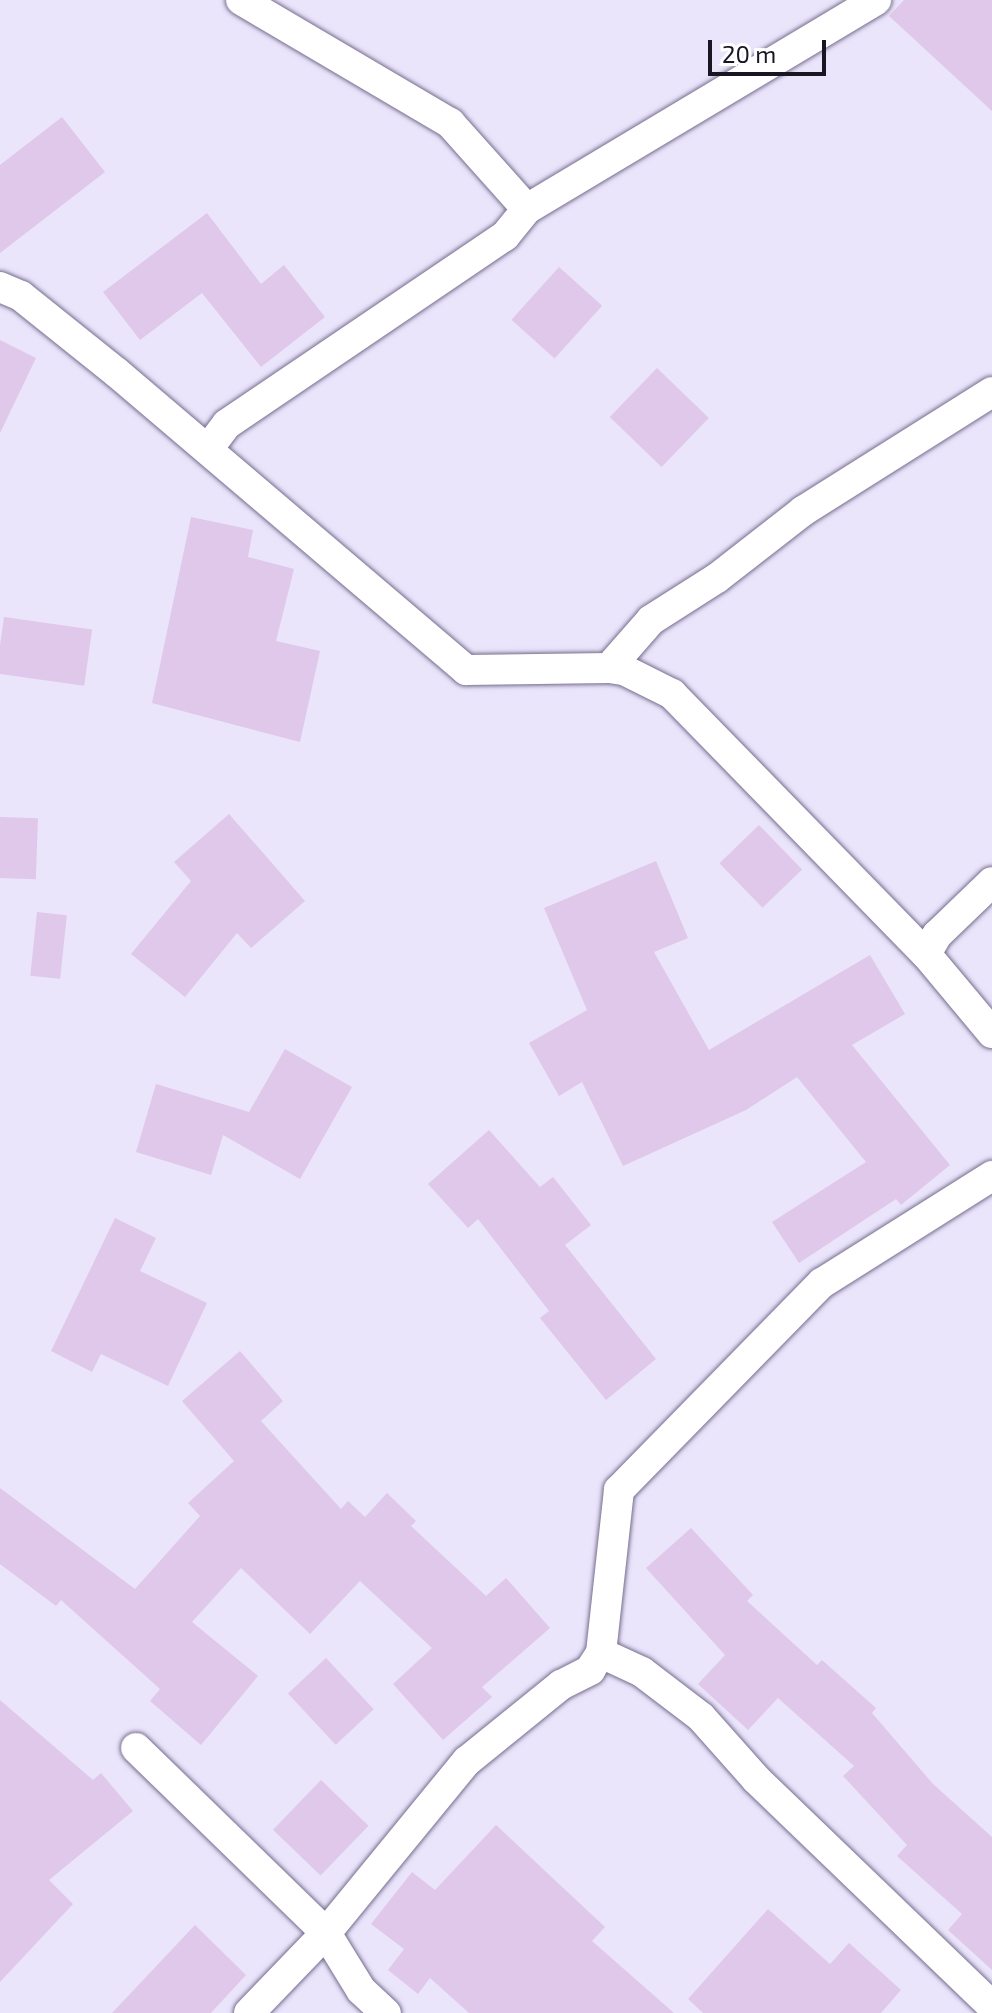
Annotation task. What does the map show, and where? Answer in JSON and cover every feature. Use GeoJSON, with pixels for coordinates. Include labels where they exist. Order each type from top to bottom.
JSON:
{"type":"FeatureCollection","features":[{"type":"Feature","properties":{"kind":"street"},"geometry":{"type":"LineString","coordinates":[[241,0],[450,123],[527,209]]}},
{"type":"Feature","properties":{"kind":"street"},"geometry":{"type":"LineString","coordinates":[[208,449],[227,424],[505,236],[527,209],[876,0]]}},
{"type":"Feature","properties":{"kind":"street"},"geometry":{"type":"LineString","coordinates":[[0,287],[21,296],[208,449],[466,670],[609,668],[624,670],[672,694],[926,954],[992,1033]]}},
{"type":"Feature","properties":{"kind":"street"},"geometry":{"type":"LineString","coordinates":[[609,668],[651,620],[717,578],[803,511],[992,392]]}},
{"type":"Feature","properties":{"kind":"street"},"geometry":{"type":"LineString","coordinates":[[926,954],[937,935],[992,882]]}},
{"type":"Feature","properties":{"kind":"street"},"geometry":{"type":"LineString","coordinates":[[249,2013],[326,1933],[467,1761],[561,1685],[590,1670],[601,1653],[619,1490],[822,1283],[992,1176]]}},
{"type":"Feature","properties":{"kind":"street"},"geometry":{"type":"LineString","coordinates":[[601,1653],[642,1672],[701,1717],[767,1790],[992,2006]]}},
{"type":"Feature","properties":{"kind":"street"},"geometry":{"type":"LineString","coordinates":[[136,1748],[326,1933],[361,1990],[386,2013]]}},
{"type":"Feature","properties":{"kind":"building"},"geometry":{"type":"Polygon","coordinates":[[[904,0],[992,0],[992,111],[889,16],[904,0]]]}},
{"type":"Feature","properties":{"kind":"building"},"geometry":{"type":"Polygon","coordinates":[[[62,117],[105,172],[0,253],[0,165],[62,117]]]}},
{"type":"Feature","properties":{"kind":"building"},"geometry":{"type":"Polygon","coordinates":[[[207,213],[261,284],[284,265],[325,317],[261,367],[202,293],[140,340],[103,292],[207,213]]]}},
{"type":"Feature","properties":{"kind":"building"},"geometry":{"type":"Polygon","coordinates":[[[559,267],[602,306],[555,359],[511,320],[559,267]]]}},
{"type":"Feature","properties":{"kind":"building"},"geometry":{"type":"Polygon","coordinates":[[[0,340],[36,358],[0,433],[0,340]]]}},
{"type":"Feature","properties":{"kind":"building"},"geometry":{"type":"Polygon","coordinates":[[[657,368],[709,418],[662,467],[610,417],[657,368]]]}},
{"type":"Feature","properties":{"kind":"building"},"geometry":{"type":"Polygon","coordinates":[[[191,517],[253,530],[248,557],[294,569],[276,641],[320,651],[300,742],[152,703],[191,517]]]}},
{"type":"Feature","properties":{"kind":"building"},"geometry":{"type":"Polygon","coordinates":[[[4,617],[92,629],[84,686],[0,674],[4,617]]]}},
{"type":"Feature","properties":{"kind":"building"},"geometry":{"type":"Polygon","coordinates":[[[229,814],[305,901],[251,948],[237,933],[185,997],[131,954],[191,881],[174,862],[229,814]]]}},
{"type":"Feature","properties":{"kind":"building"},"geometry":{"type":"Polygon","coordinates":[[[0,817],[38,818],[36,879],[0,878],[0,817]]]}},
{"type":"Feature","properties":{"kind":"building"},"geometry":{"type":"Polygon","coordinates":[[[759,825],[802,870],[763,908],[719,863],[759,825]]]}},
{"type":"Feature","properties":{"kind":"building"},"geometry":{"type":"Polygon","coordinates":[[[656,861],[688,938],[654,952],[709,1050],[870,955],[905,1014],[852,1045],[950,1165],[901,1205],[896,1199],[799,1263],[772,1222],[866,1162],[797,1077],[746,1110],[623,1166],[582,1082],[559,1096],[529,1043],[587,1010],[544,908],[656,861]]]}},
{"type":"Feature","properties":{"kind":"building"},"geometry":{"type":"Polygon","coordinates":[[[37,912],[67,915],[60,979],[30,976],[37,912]]]}},
{"type":"Feature","properties":{"kind":"building"},"geometry":{"type":"Polygon","coordinates":[[[285,1049],[352,1087],[300,1179],[223,1135],[211,1175],[136,1152],[156,1084],[249,1112],[285,1049]]]}},
{"type":"Feature","properties":{"kind":"building"},"geometry":{"type":"Polygon","coordinates":[[[489,1130],[540,1187],[553,1177],[591,1225],[565,1245],[656,1359],[606,1400],[540,1318],[549,1311],[478,1219],[468,1228],[428,1184],[489,1130]]]}},
{"type":"Feature","properties":{"kind":"building"},"geometry":{"type":"Polygon","coordinates":[[[115,1218],[156,1238],[140,1271],[207,1303],[168,1386],[101,1354],[92,1372],[51,1351],[115,1218]]]}},
{"type":"Feature","properties":{"kind":"building"},"geometry":{"type":"Polygon","coordinates":[[[240,1351],[283,1401],[261,1421],[341,1509],[348,1501],[365,1517],[387,1493],[416,1521],[411,1526],[486,1596],[506,1578],[550,1628],[482,1687],[492,1697],[443,1740],[393,1684],[432,1648],[360,1581],[310,1634],[241,1568],[192,1622],[258,1676],[201,1745],[150,1701],[160,1689],[61,1600],[56,1606],[0,1564],[0,1488],[135,1589],[200,1516],[188,1503],[234,1461],[182,1401],[240,1351]]]}},
{"type":"Feature","properties":{"kind":"building"},"geometry":{"type":"Polygon","coordinates":[[[691,1528],[753,1595],[747,1601],[817,1665],[822,1660],[876,1708],[872,1713],[933,1784],[992,1837],[992,1970],[948,1930],[962,1914],[897,1856],[907,1845],[843,1776],[854,1766],[778,1698],[748,1730],[698,1684],[725,1655],[646,1568],[691,1528]]]}},
{"type":"Feature","properties":{"kind":"building"},"geometry":{"type":"Polygon","coordinates":[[[326,1658],[374,1709],[336,1745],[288,1693],[326,1658]]]}},
{"type":"Feature","properties":{"kind":"building"},"geometry":{"type":"Polygon","coordinates":[[[0,1700],[93,1780],[101,1773],[133,1811],[49,1880],[73,1904],[0,1982],[0,1700]]]}},
{"type":"Feature","properties":{"kind":"building"},"geometry":{"type":"Polygon","coordinates":[[[321,1780],[368,1826],[321,1875],[273,1830],[321,1780]]]}},
{"type":"Feature","properties":{"kind":"building"},"geometry":{"type":"Polygon","coordinates":[[[496,1825],[605,1927],[592,1941],[674,2013],[469,2013],[430,1978],[418,1994],[388,1970],[404,1949],[371,1924],[412,1872],[435,1890],[496,1825]]]}},
{"type":"Feature","properties":{"kind":"building"},"geometry":{"type":"Polygon","coordinates":[[[768,1909],[830,1964],[849,1943],[901,1990],[881,2013],[703,2013],[688,1999],[768,1909]]]}},
{"type":"Feature","properties":{"kind":"building"},"geometry":{"type":"Polygon","coordinates":[[[195,1925],[246,1975],[211,2013],[112,2013],[195,1925]]]}}]}
